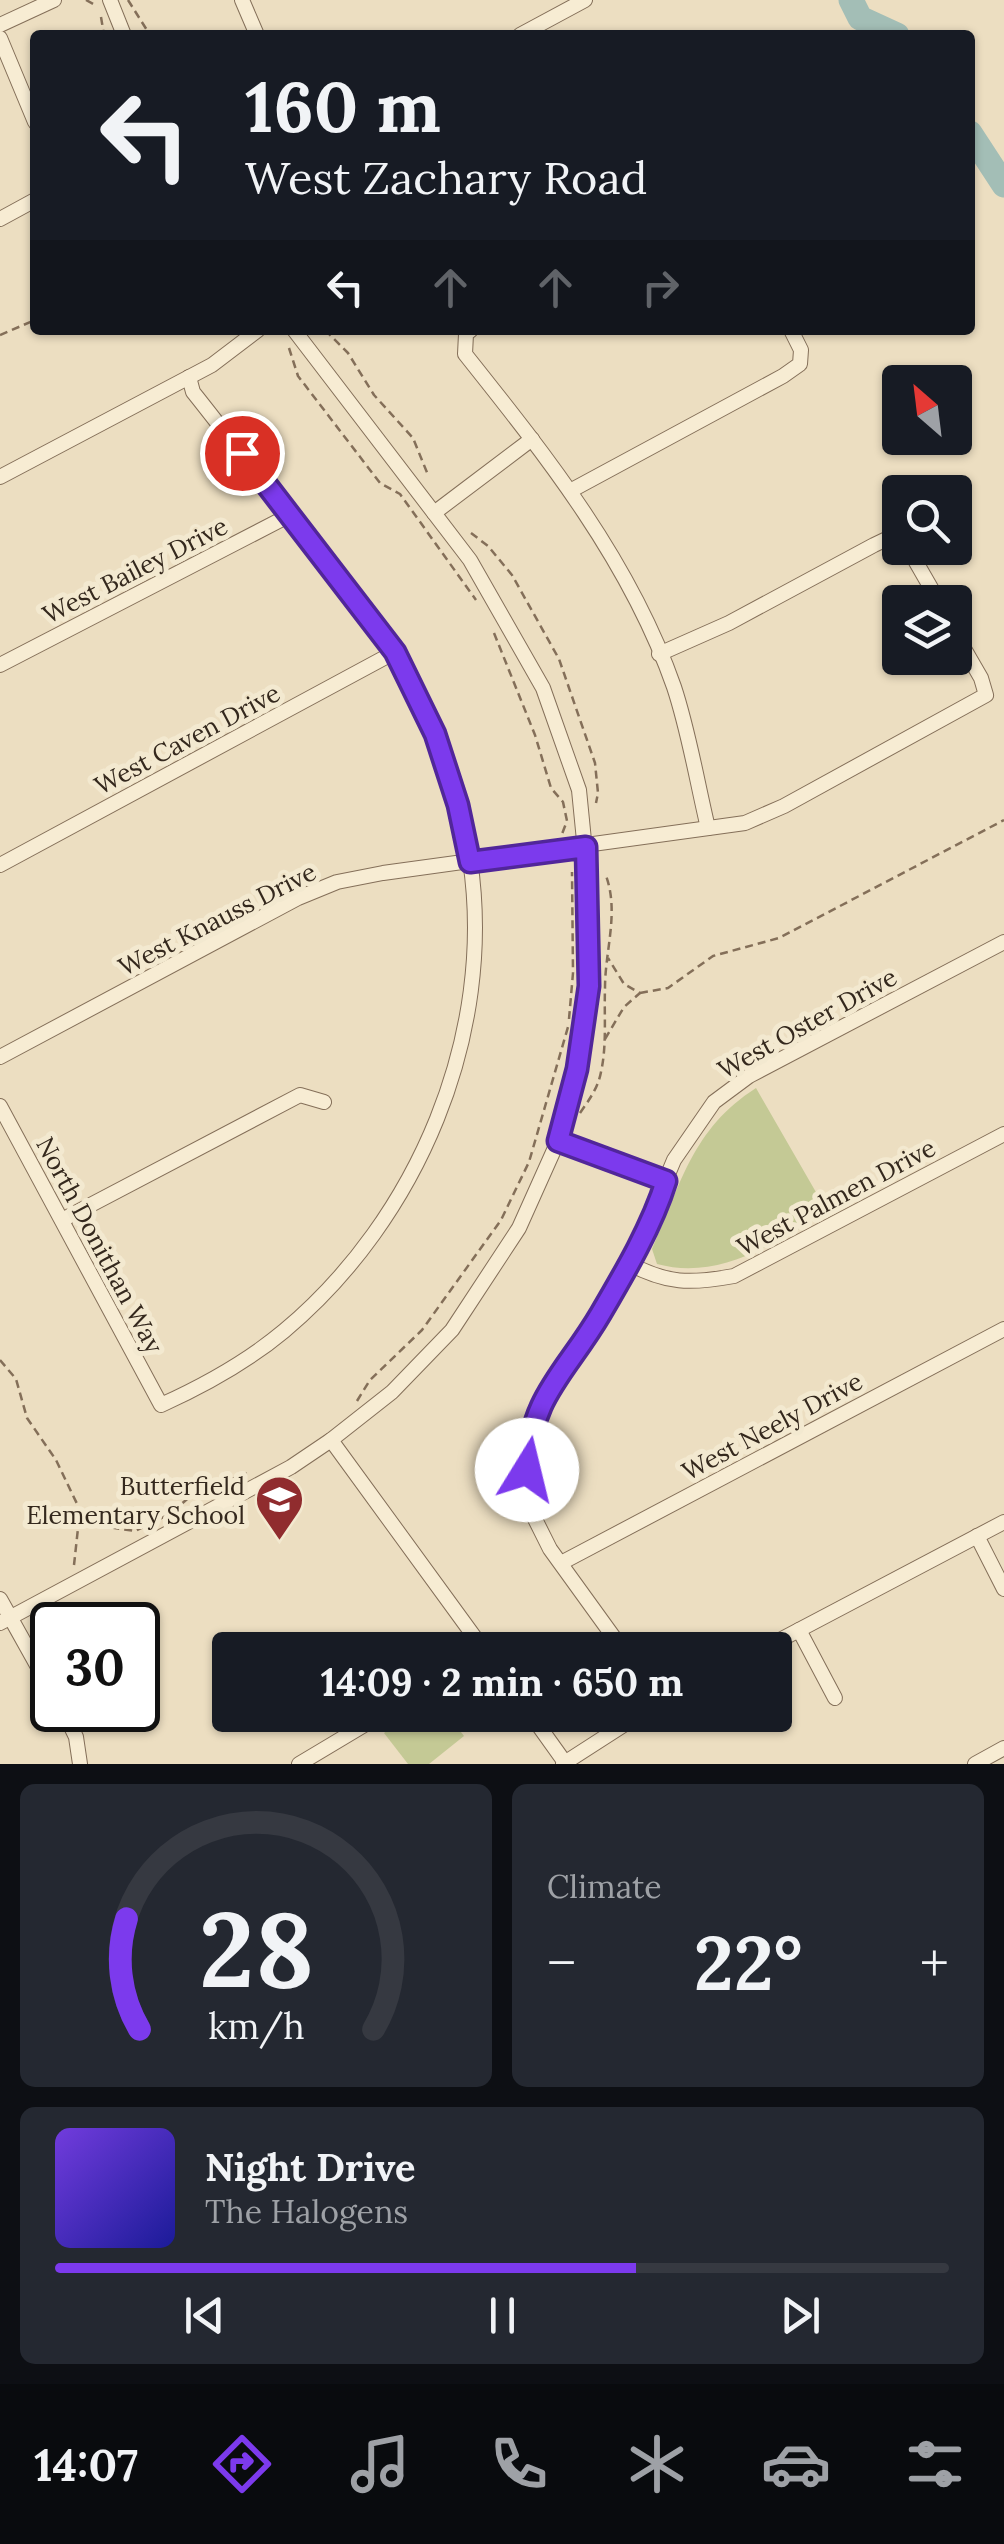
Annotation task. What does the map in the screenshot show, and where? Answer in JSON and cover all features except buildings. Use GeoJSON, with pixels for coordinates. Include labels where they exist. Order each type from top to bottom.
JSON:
{"type":"FeatureCollection","features":[{"type":"Feature","properties":{"kind":"street"},"geometry":{"type":"LineString","coordinates":[[0,24],[54,0]]}},
{"type":"Feature","properties":{"kind":"street"},"geometry":{"type":"LineString","coordinates":[[110,0],[122,30]]}},
{"type":"Feature","properties":{"kind":"street"},"geometry":{"type":"LineString","coordinates":[[242,0],[254,30]]}},
{"type":"Feature","properties":{"kind":"street"},"geometry":{"type":"LineString","coordinates":[[529,30],[585,0]]}},
{"type":"Feature","properties":{"kind":"street"},"geometry":{"type":"LineString","coordinates":[[0,38],[30,110]]}},
{"type":"Feature","properties":{"kind":"street"},"geometry":{"type":"LineString","coordinates":[[0,219],[30,203]]}},
{"type":"Feature","properties":{"kind":"street"},"geometry":{"type":"LineString","coordinates":[[0,477],[189,378],[251,335]]}},
{"type":"Feature","properties":{"kind":"street"},"geometry":{"type":"LineString","coordinates":[[5,1620],[290,1466],[331,1440],[392,1392],[452,1330],[519,1228],[558,1141],[577,1069],[589,986],[586,847],[579,790],[543,688],[470,560],[289,335]]}},
{"type":"Feature","properties":{"kind":"street"},"geometry":{"type":"LineString","coordinates":[[467,335],[464,354],[532,439],[617,560],[674,688],[708,828]]}},
{"type":"Feature","properties":{"kind":"street"},"geometry":{"type":"LineString","coordinates":[[570,491],[783,376],[800,364],[801,350],[794,335]]}},
{"type":"Feature","properties":{"kind":"street"},"geometry":{"type":"LineString","coordinates":[[189,378],[194,392],[395,652],[435,734],[458,805],[470,862]]}},
{"type":"Feature","properties":{"kind":"street"},"geometry":{"type":"LineString","coordinates":[[434,512],[532,439]]}},
{"type":"Feature","properties":{"kind":"street","name":"West Bailey Drive"},"geometry":{"type":"LineString","coordinates":[[0,664],[290,515]]}},
{"type":"Feature","properties":{"kind":"street"},"geometry":{"type":"LineString","coordinates":[[659,654],[882,544]]}},
{"type":"Feature","properties":{"kind":"street","name":"West Caven Drive"},"geometry":{"type":"LineString","coordinates":[[0,865],[395,652]]}},
{"type":"Feature","properties":{"kind":"street","name":"West Knauss Drive"},"geometry":{"type":"LineString","coordinates":[[0,1057],[298,898],[337,882],[470,862],[559,856],[586,847],[745,823],[784,806],[986,695],[972,662]]}},
{"type":"Feature","properties":{"kind":"street","name":"North Donithan Way"},"geometry":{"type":"LineString","coordinates":[[0,1106],[161,1405],[197,1388],[283,1332],[354,1260],[400,1198],[446,1099],[468,1002],[474,945],[470,862]]}},
{"type":"Feature","properties":{"kind":"street","name":"West Oster Drive"},"geometry":{"type":"LineString","coordinates":[[610,1632],[561,1563],[534,1516],[527,1470],[528,1439],[541,1402],[600,1314],[628,1262],[674,1160],[714,1102],[749,1076],[1004,942]]}},
{"type":"Feature","properties":{"kind":"street"},"geometry":{"type":"LineString","coordinates":[[62,1220],[300,1095],[324,1102]]}},
{"type":"Feature","properties":{"kind":"street","name":"West Palmen Drive"},"geometry":{"type":"LineString","coordinates":[[628,1262],[667,1281],[701,1282],[734,1276],[1004,1134]]}},
{"type":"Feature","properties":{"kind":"street"},"geometry":{"type":"LineString","coordinates":[[558,1141],[666,1181]]}},
{"type":"Feature","properties":{"kind":"street","name":"West Neely Drive"},"geometry":{"type":"LineString","coordinates":[[561,1563],[1004,1329]]}},
{"type":"Feature","properties":{"kind":"street"},"geometry":{"type":"LineString","coordinates":[[331,1440],[471,1632]]}},
{"type":"Feature","properties":{"kind":"street"},"geometry":{"type":"LineString","coordinates":[[792,1634],[1004,1522]]}},
{"type":"Feature","properties":{"kind":"street"},"geometry":{"type":"LineString","coordinates":[[976,1536],[1004,1589]]}},
{"type":"Feature","properties":{"kind":"street"},"geometry":{"type":"LineString","coordinates":[[0,1599],[5,1620],[30,1658]]}},
{"type":"Feature","properties":{"kind":"street"},"geometry":{"type":"LineString","coordinates":[[799,1630],[835,1698]]}},
{"type":"Feature","properties":{"kind":"street"},"geometry":{"type":"LineString","coordinates":[[74,1732],[80,1764]]}},
{"type":"Feature","properties":{"kind":"street"},"geometry":{"type":"LineString","coordinates":[[299,1764],[353,1732]]}},
{"type":"Feature","properties":{"kind":"street"},"geometry":{"type":"LineString","coordinates":[[542,1732],[564,1764],[613,1732]]}},
{"type":"Feature","properties":{"kind":"street"},"geometry":{"type":"LineString","coordinates":[[975,1764],[1004,1748]]}},
{"type":"Feature","properties":{"kind":"path"},"geometry":{"type":"LineString","coordinates":[[86,0],[100,8],[103,30]]}},
{"type":"Feature","properties":{"kind":"path"},"geometry":{"type":"LineString","coordinates":[[128,0],[147,30]]}},
{"type":"Feature","properties":{"kind":"path"},"geometry":{"type":"LineString","coordinates":[[0,335],[30,322]]}},
{"type":"Feature","properties":{"kind":"path"},"geometry":{"type":"LineString","coordinates":[[289,335],[298,376],[380,482],[400,494],[482,610]]}},
{"type":"Feature","properties":{"kind":"path"},"geometry":{"type":"LineString","coordinates":[[330,335],[412,438],[428,475]]}},
{"type":"Feature","properties":{"kind":"path"},"geometry":{"type":"LineString","coordinates":[[471,533],[488,546],[512,575],[559,659],[595,762],[596,804]]}},
{"type":"Feature","properties":{"kind":"path"},"geometry":{"type":"LineString","coordinates":[[358,1399],[370,1380],[422,1330],[501,1220],[529,1162],[568,1025],[573,973],[572,866],[559,856],[566,820],[563,802],[551,788],[490,622]]}},
{"type":"Feature","properties":{"kind":"path"},"geometry":{"type":"LineString","coordinates":[[604,1040],[624,1007],[640,993],[668,988],[713,956],[778,938],[1004,820]]}},
{"type":"Feature","properties":{"kind":"path"},"geometry":{"type":"LineString","coordinates":[[580,1113],[600,1079],[612,913],[605,873]]}},
{"type":"Feature","properties":{"kind":"path"},"geometry":{"type":"LineString","coordinates":[[606,957],[624,984],[640,993]]}},
{"type":"Feature","properties":{"kind":"path"},"geometry":{"type":"LineString","coordinates":[[0,1360],[16,1379],[27,1418],[56,1460],[80,1510],[80,1532],[68,1586]]}},
{"type":"Feature","properties":{"kind":"path"},"geometry":{"type":"LineString","coordinates":[[80,1510],[108,1527],[135,1531],[170,1514],[193,1494],[258,1468]]}},
{"type":"Feature","properties":{"kind":"green space"},"geometry":{"type":"Polygon","coordinates":[[[756,1088],[828,1213],[767,1246],[725,1263],[680,1268],[657,1264],[652,1249],[691,1160],[717,1121],[756,1088]]]}},
{"type":"Feature","properties":{"kind":"green space"},"geometry":{"type":"Polygon","coordinates":[[[461,1732],[464,1736],[429,1764],[408,1764],[384,1733],[461,1732]]]}},
{"type":"Feature","properties":{"kind":"waterway"},"geometry":{"type":"LineString","coordinates":[[851,0],[860,18],[886,30]]}},
{"type":"Feature","properties":{"kind":"waterway"},"geometry":{"type":"LineString","coordinates":[[975,141],[1004,185]]}},
{"type":"Feature","properties":{"kind":"place","name":"Butterfield Elementary School"},"geometry":{"type":"Point","coordinates":[280,1542]}},
{"type":"Feature","properties":{"kind":"route"},"geometry":{"type":"LineString","coordinates":[[242,453],[395,652],[435,734],[458,805],[470,862],[586,847],[589,986],[577,1069],[558,1141],[666,1181],[600,1314],[541,1402],[528,1439],[527,1470]]}}]}
